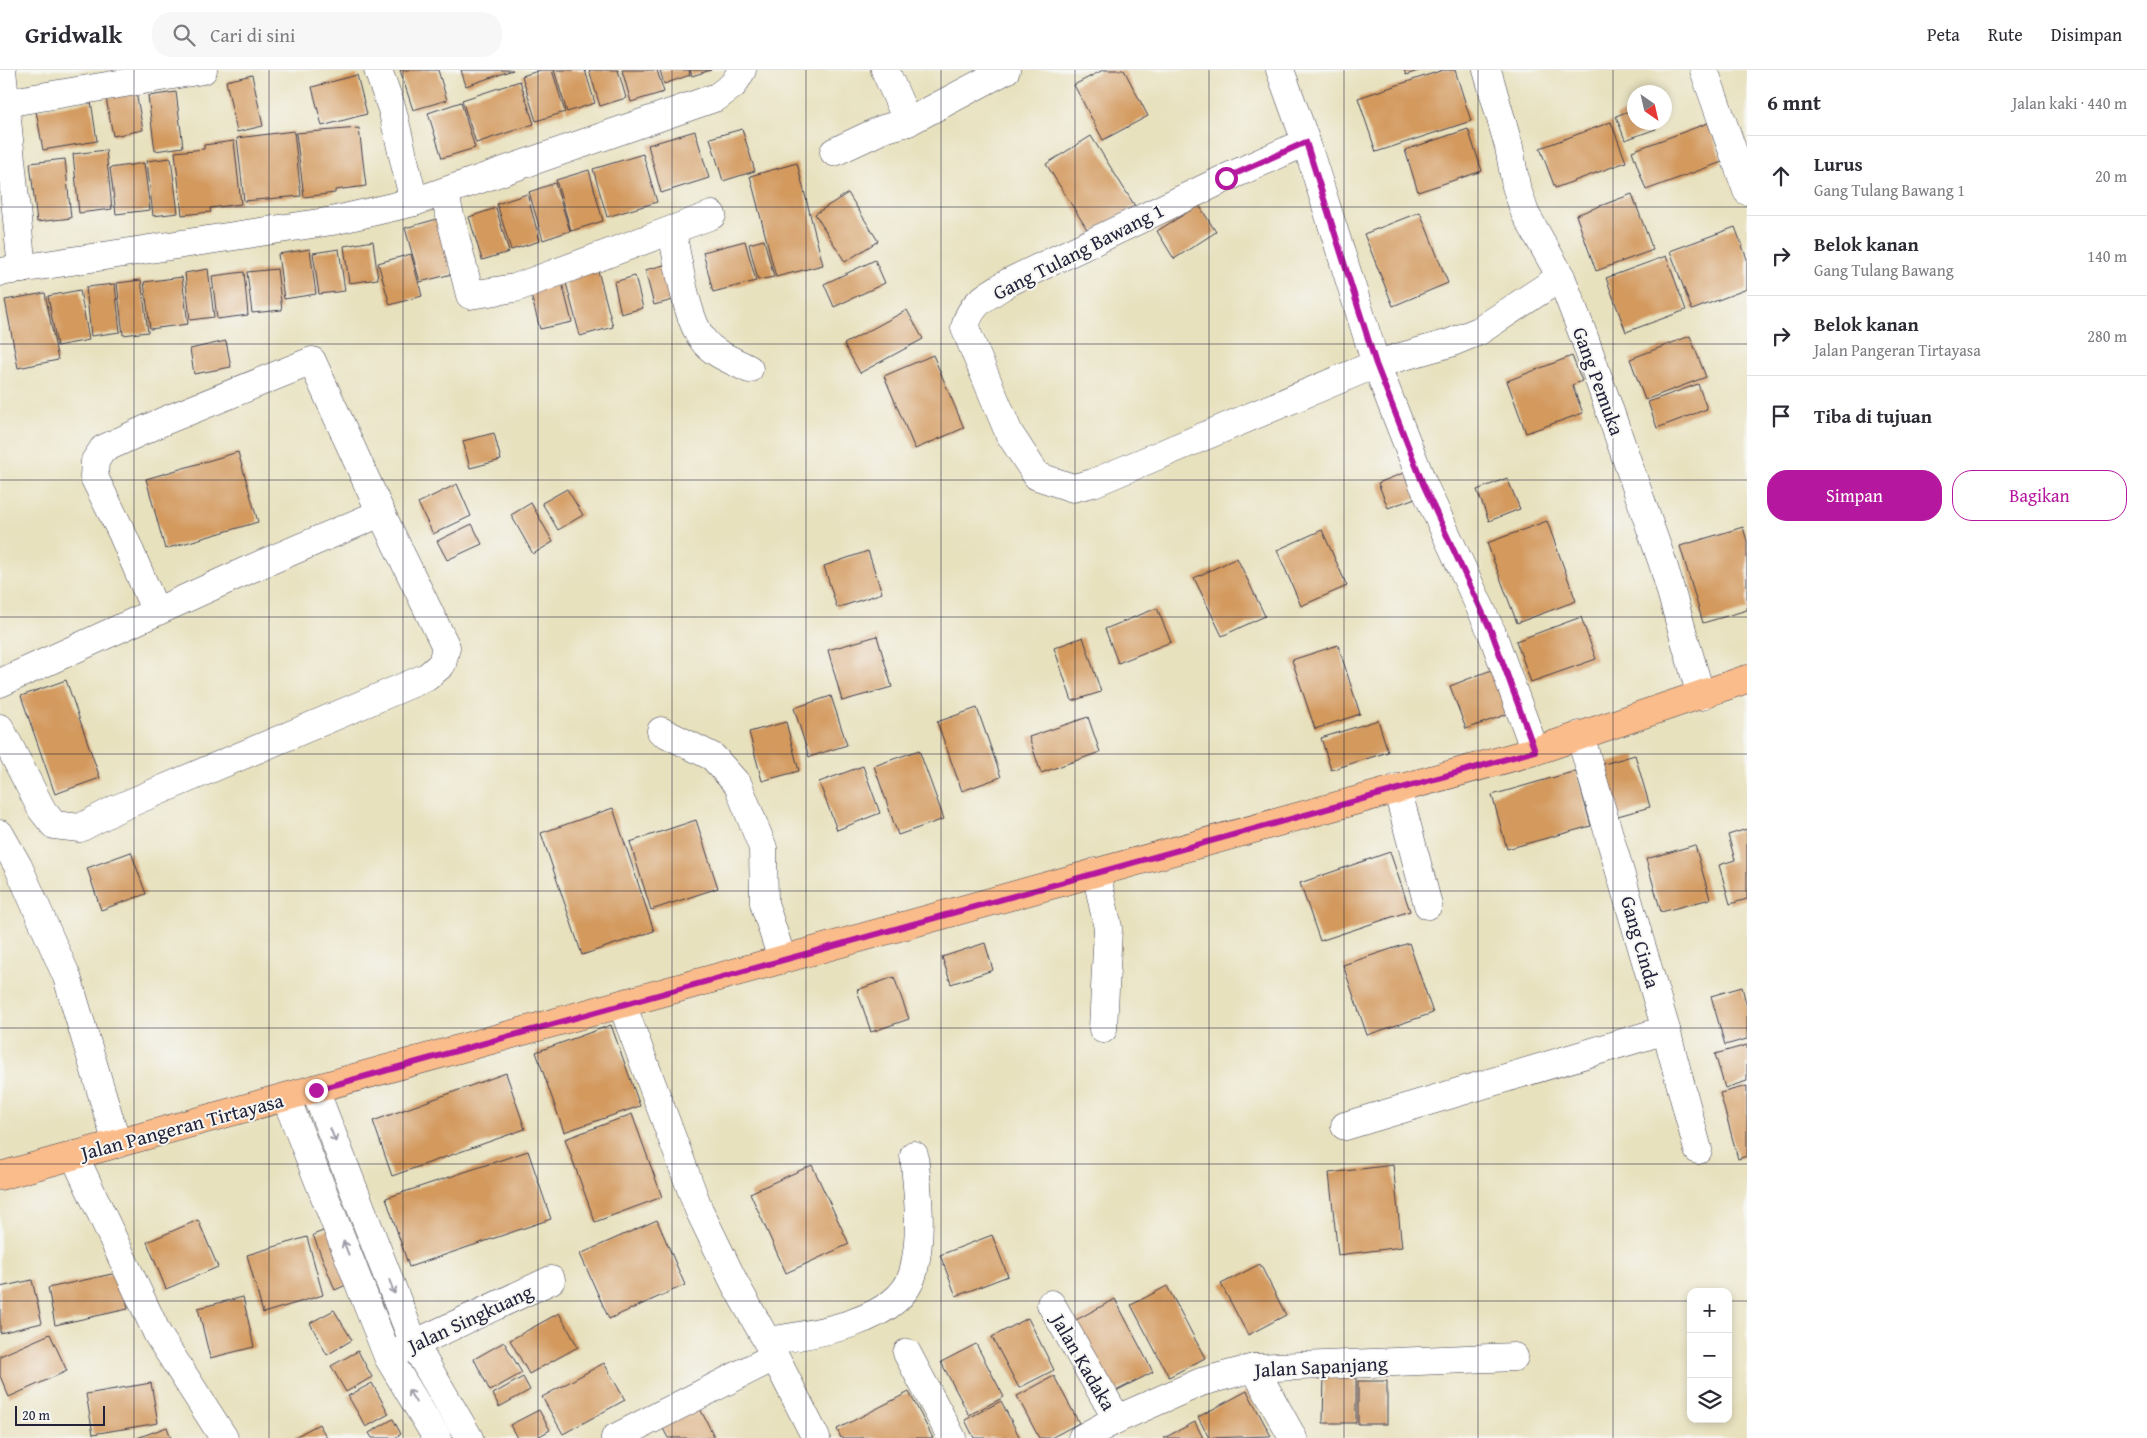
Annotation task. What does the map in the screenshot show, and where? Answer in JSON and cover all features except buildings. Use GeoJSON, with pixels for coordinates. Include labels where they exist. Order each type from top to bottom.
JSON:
{"type":"FeatureCollection","features":[{"type":"Feature","properties":{"kind":"main road","name":"Jalan Pangeran Tirtayasa"},"geometry":{"type":"LineString","coordinates":[[0,1176],[1535,751],[1747,679]]}},
{"type":"Feature","properties":{"kind":"street"},"geometry":{"type":"LineString","coordinates":[[2,70],[5,103],[11,271],[332,221],[414,202],[717,97],[733,85],[742,70]]}},
{"type":"Feature","properties":{"kind":"street"},"geometry":{"type":"LineString","coordinates":[[5,103],[203,70]]}},
{"type":"Feature","properties":{"kind":"street"},"geometry":{"type":"LineString","coordinates":[[378,70],[392,109],[414,202]]}},
{"type":"Feature","properties":{"kind":"street"},"geometry":{"type":"LineString","coordinates":[[885,70],[908,122]]}},
{"type":"Feature","properties":{"kind":"street"},"geometry":{"type":"LineString","coordinates":[[834,152],[883,129],[908,122],[1006,70]]}},
{"type":"Feature","properties":{"kind":"street"},"geometry":{"type":"LineString","coordinates":[[1280,70],[1306,142],[1376,364],[1423,484],[1492,633],[1535,751]]}},
{"type":"Feature","properties":{"kind":"street","name":"Gang Pemuka"},"geometry":{"type":"LineString","coordinates":[[1487,70],[1509,147],[1516,186],[1525,213],[1561,278],[1663,564],[1701,696]]}},
{"type":"Feature","properties":{"kind":"street"},"geometry":{"type":"LineString","coordinates":[[1704,70],[1747,191]]}},
{"type":"Feature","properties":{"kind":"street","name":"Gang Tulang Bawang 1"},"geometry":{"type":"LineString","coordinates":[[1306,142],[1226,178],[1009,282],[978,302],[968,315],[965,328],[1009,433],[1037,476],[1073,488],[1093,483],[1376,364],[1450,343],[1479,331],[1561,278]]}},
{"type":"Feature","properties":{"kind":"street"},"geometry":{"type":"LineString","coordinates":[[444,192],[470,295],[515,288],[672,232],[712,215]]}},
{"type":"Feature","properties":{"kind":"street"},"geometry":{"type":"LineString","coordinates":[[672,232],[688,303],[704,341],[718,353],[749,369]]}},
{"type":"Feature","properties":{"kind":"street"},"geometry":{"type":"LineString","coordinates":[[0,728],[42,810],[54,825],[80,828],[125,806],[427,677],[442,664],[446,647],[381,513],[312,361],[164,420],[103,449],[95,461],[94,477],[122,533],[156,612]]}},
{"type":"Feature","properties":{"kind":"street"},"geometry":{"type":"LineString","coordinates":[[0,682],[381,513]]}},
{"type":"Feature","properties":{"kind":"street"},"geometry":{"type":"LineString","coordinates":[[662,732],[713,757],[738,785],[763,848],[764,903],[782,960]]}},
{"type":"Feature","properties":{"kind":"street","name":"Gang Cinda"},"geometry":{"type":"LineString","coordinates":[[1580,735],[1666,1030],[1698,1150]]}},
{"type":"Feature","properties":{"kind":"street"},"geometry":{"type":"LineString","coordinates":[[1397,788],[1428,905]]}},
{"type":"Feature","properties":{"kind":"street"},"geometry":{"type":"LineString","coordinates":[[0,834],[18,866],[67,977],[118,1144]]}},
{"type":"Feature","properties":{"kind":"street"},"geometry":{"type":"LineString","coordinates":[[1096,872],[1108,928],[1103,1029]]}},
{"type":"Feature","properties":{"kind":"street"},"geometry":{"type":"LineString","coordinates":[[622,1004],[700,1210],[735,1284],[771,1349],[816,1438]]}},
{"type":"Feature","properties":{"kind":"street"},"geometry":{"type":"LineString","coordinates":[[1345,1126],[1666,1030]]}},
{"type":"Feature","properties":{"kind":"street"},"geometry":{"type":"LineString","coordinates":[[316,1090],[414,1344],[469,1438]]}},
{"type":"Feature","properties":{"kind":"street"},"geometry":{"type":"LineString","coordinates":[[286,1098],[388,1357],[437,1438]]}},
{"type":"Feature","properties":{"kind":"street"},"geometry":{"type":"LineString","coordinates":[[74,1155],[158,1335],[224,1438]]}},
{"type":"Feature","properties":{"kind":"street"},"geometry":{"type":"LineString","coordinates":[[616,1438],[648,1431],[771,1349],[840,1328],[868,1316],[899,1297],[913,1275],[918,1238],[919,1205],[914,1155]]}},
{"type":"Feature","properties":{"kind":"street","name":"Jalan Singkuang"},"geometry":{"type":"LineString","coordinates":[[388,1357],[551,1280]]}},
{"type":"Feature","properties":{"kind":"street","name":"Jalan Kadaka"},"geometry":{"type":"LineString","coordinates":[[1051,1304],[1117,1419]]}},
{"type":"Feature","properties":{"kind":"street"},"geometry":{"type":"LineString","coordinates":[[907,1352],[952,1438]]}},
{"type":"Feature","properties":{"kind":"street","name":"Jalan Sapanjang"},"geometry":{"type":"LineString","coordinates":[[1082,1438],[1117,1419],[1201,1382],[1254,1368],[1514,1356]]}},
{"type":"Feature","properties":{"kind":"street"},"geometry":{"type":"LineString","coordinates":[[1254,1368],[1293,1438]]}},
{"type":"Feature","properties":{"kind":"route"},"geometry":{"type":"LineString","coordinates":[[316,1090],[1535,751],[1492,633],[1423,484],[1376,364],[1306,142],[1226,178]]}}]}
